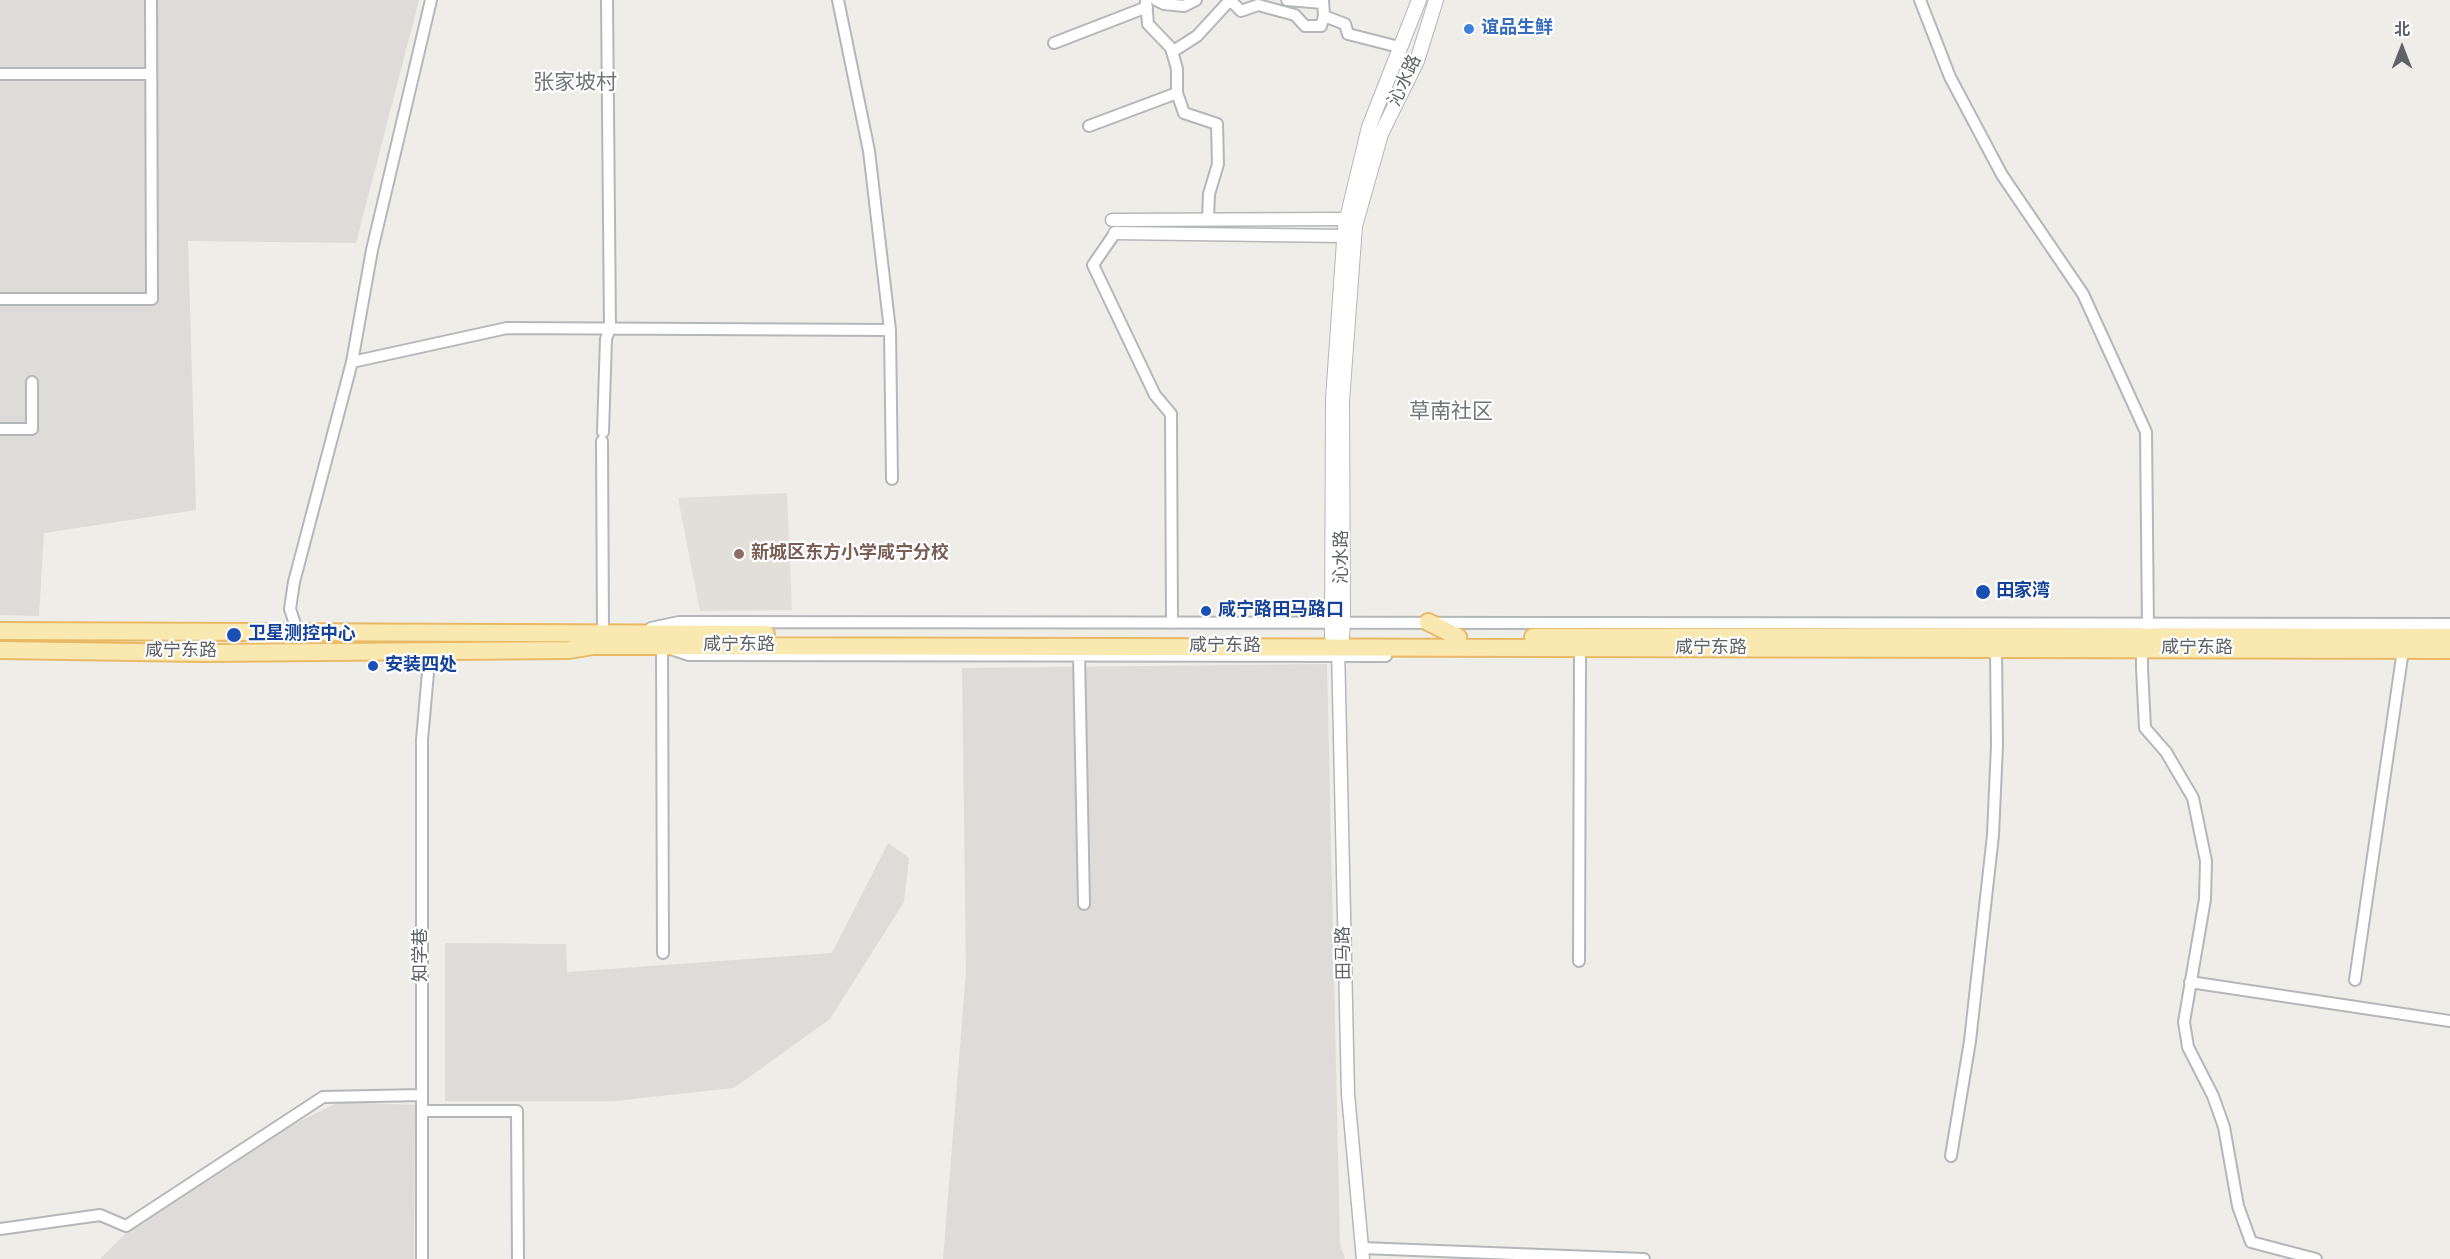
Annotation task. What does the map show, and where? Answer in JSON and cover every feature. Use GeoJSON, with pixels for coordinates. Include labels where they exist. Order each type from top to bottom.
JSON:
{"type":"FeatureCollection","features":[{"type":"Feature","properties":{"kind":"main road","name":"沁水路"},"geometry":{"type":"LineString","coordinates":[[1337,637],[1332,399],[1344,236],[1369,127],[1399,47],[1413,21],[1419,0]]}},
{"type":"Feature","properties":{"kind":"main road","name":"沁水路"},"geometry":{"type":"LineString","coordinates":[[1337,637],[1342,401],[1355,226],[1381,134],[1417,61],[1436,0]]}},
{"type":"Feature","properties":{"kind":"main road"},"geometry":{"type":"LineString","coordinates":[[1428,622],[1458,637]]}},
{"type":"Feature","properties":{"kind":"main road","name":"咸宁东路"},"geometry":{"type":"LineString","coordinates":[[0,631],[2145,642],[2450,637]]}},
{"type":"Feature","properties":{"kind":"main road","name":"咸宁东路"},"geometry":{"type":"LineString","coordinates":[[0,650],[203,653],[568,650],[593,646],[1337,637],[1996,654],[2145,642],[2403,654],[2450,650]]}},
{"type":"Feature","properties":{"kind":"street"},"geometry":{"type":"LineString","coordinates":[[0,299],[152,299],[151,0]]}},
{"type":"Feature","properties":{"kind":"street"},"geometry":{"type":"LineString","coordinates":[[298,633],[290,609],[294,582],[352,362],[372,250],[431,0]]}},
{"type":"Feature","properties":{"kind":"street"},"geometry":{"type":"LineString","coordinates":[[603,633],[603,436],[606,339],[610,328],[607,0]]}},
{"type":"Feature","properties":{"kind":"street"},"geometry":{"type":"LineString","coordinates":[[838,0],[869,152],[890,330],[892,479]]}},
{"type":"Feature","properties":{"kind":"street"},"geometry":{"type":"LineString","coordinates":[[1054,43],[1150,2],[1184,6],[1198,0],[1206,3],[1207,0]]}},
{"type":"Feature","properties":{"kind":"street"},"geometry":{"type":"LineString","coordinates":[[1172,52],[1197,36],[1230,0],[1241,11],[1259,2],[1295,15],[1305,26],[1321,26],[1324,16],[1323,2],[1287,0]]}},
{"type":"Feature","properties":{"kind":"street"},"geometry":{"type":"LineString","coordinates":[[1920,0],[1950,77],[2002,175],[2083,294],[2146,432],[2145,728],[2166,752],[2193,798],[2206,861],[2205,899],[2184,1022],[2188,1047],[2224,1127],[2238,1206],[2251,1242],[2316,1259]]}},
{"type":"Feature","properties":{"kind":"street"},"geometry":{"type":"LineString","coordinates":[[1150,2],[1148,24],[1172,52],[1177,69],[1177,93],[1184,113],[1217,124],[1218,164],[1209,194],[1208,235]]}},
{"type":"Feature","properties":{"kind":"street"},"geometry":{"type":"LineString","coordinates":[[1324,16],[1345,24],[1348,34],[1399,47]]}},
{"type":"Feature","properties":{"kind":"street"},"geometry":{"type":"LineString","coordinates":[[0,74],[151,74]]}},
{"type":"Feature","properties":{"kind":"street"},"geometry":{"type":"LineString","coordinates":[[1089,126],[1177,93]]}},
{"type":"Feature","properties":{"kind":"street"},"geometry":{"type":"LineString","coordinates":[[1112,220],[1347,219]]}},
{"type":"Feature","properties":{"kind":"street"},"geometry":{"type":"LineString","coordinates":[[1172,623],[1171,414],[1155,395],[1093,265],[1115,233],[1344,236]]}},
{"type":"Feature","properties":{"kind":"street"},"geometry":{"type":"LineString","coordinates":[[352,362],[507,328],[890,330]]}},
{"type":"Feature","properties":{"kind":"street"},"geometry":{"type":"LineString","coordinates":[[0,429],[32,429],[32,382]]}},
{"type":"Feature","properties":{"kind":"street"},"geometry":{"type":"LineString","coordinates":[[626,633],[680,622],[1172,623],[1580,656],[1996,654],[1997,745],[1993,836],[1970,1041],[1951,1156]]}},
{"type":"Feature","properties":{"kind":"street"},"geometry":{"type":"LineString","coordinates":[[663,953],[662,646],[689,655],[1079,656],[1337,637],[1428,622],[2145,642],[2450,624]]}},
{"type":"Feature","properties":{"kind":"street","name":"田马路"},"geometry":{"type":"LineString","coordinates":[[1337,637],[1348,1094],[1363,1253]]}},
{"type":"Feature","properties":{"kind":"street","name":"知学巷"},"geometry":{"type":"LineString","coordinates":[[422,1259],[422,740],[430,650]]}},
{"type":"Feature","properties":{"kind":"street"},"geometry":{"type":"LineString","coordinates":[[2355,980],[2403,654],[2450,658]]}},
{"type":"Feature","properties":{"kind":"street"},"geometry":{"type":"LineString","coordinates":[[1079,656],[1084,904]]}},
{"type":"Feature","properties":{"kind":"street"},"geometry":{"type":"LineString","coordinates":[[1579,962],[1580,656]]}},
{"type":"Feature","properties":{"kind":"street"},"geometry":{"type":"LineString","coordinates":[[2190,982],[2450,1021]]}},
{"type":"Feature","properties":{"kind":"street"},"geometry":{"type":"LineString","coordinates":[[0,1229],[100,1215],[126,1226],[323,1097],[422,1095]]}},
{"type":"Feature","properties":{"kind":"street"},"geometry":{"type":"LineString","coordinates":[[422,1111],[517,1111],[518,1259]]}},
{"type":"Feature","properties":{"kind":"street"},"geometry":{"type":"LineString","coordinates":[[1363,1253],[1644,1259]]}},
{"type":"Feature","properties":{"kind":"shaded area"},"geometry":{"type":"Polygon","coordinates":[[[0,0],[419,0],[356,243],[188,241],[196,510],[44,533],[39,616],[0,615],[0,0]]]}},
{"type":"Feature","properties":{"kind":"shaded area","name":"新城区东方小学咸宁分校"},"geometry":{"type":"Polygon","coordinates":[[[787,493],[792,610],[700,611],[678,498],[787,493]]]}},
{"type":"Feature","properties":{"kind":"shaded area"},"geometry":{"type":"Polygon","coordinates":[[[1327,664],[1340,1244],[1345,1259],[943,1259],[966,971],[962,668],[1327,664]]]}},
{"type":"Feature","properties":{"kind":"shaded area"},"geometry":{"type":"Polygon","coordinates":[[[888,843],[909,858],[904,902],[830,1019],[734,1088],[615,1101],[445,1101],[445,943],[566,944],[567,972],[832,953],[888,843]]]}},
{"type":"Feature","properties":{"kind":"shaded area"},"geometry":{"type":"Polygon","coordinates":[[[339,1102],[415,1105],[414,1259],[100,1259],[138,1221],[261,1140],[339,1102]]]}},
{"type":"Feature","properties":{"kind":"place","name":"谊品生鲜"},"geometry":{"type":"Point","coordinates":[1469,29]}},
{"type":"Feature","properties":{"kind":"place","name":"新城区东方小学咸宁分校"},"geometry":{"type":"Point","coordinates":[739,554]}},
{"type":"Feature","properties":{"kind":"place","name":"田家湾"},"geometry":{"type":"Point","coordinates":[1983,592]}},
{"type":"Feature","properties":{"kind":"place","name":"咸宁路田马路口"},"geometry":{"type":"Point","coordinates":[1206,611]}},
{"type":"Feature","properties":{"kind":"place","name":"卫星测控中心"},"geometry":{"type":"Point","coordinates":[234,635]}},
{"type":"Feature","properties":{"kind":"place","name":"安装四处"},"geometry":{"type":"Point","coordinates":[373,666]}},
{"type":"Feature","properties":{"kind":"district","name":"张家坡村"},"geometry":{"type":"Point","coordinates":[575,84]}},
{"type":"Feature","properties":{"kind":"district","name":"草南社区"},"geometry":{"type":"Point","coordinates":[1451,413]}}]}
